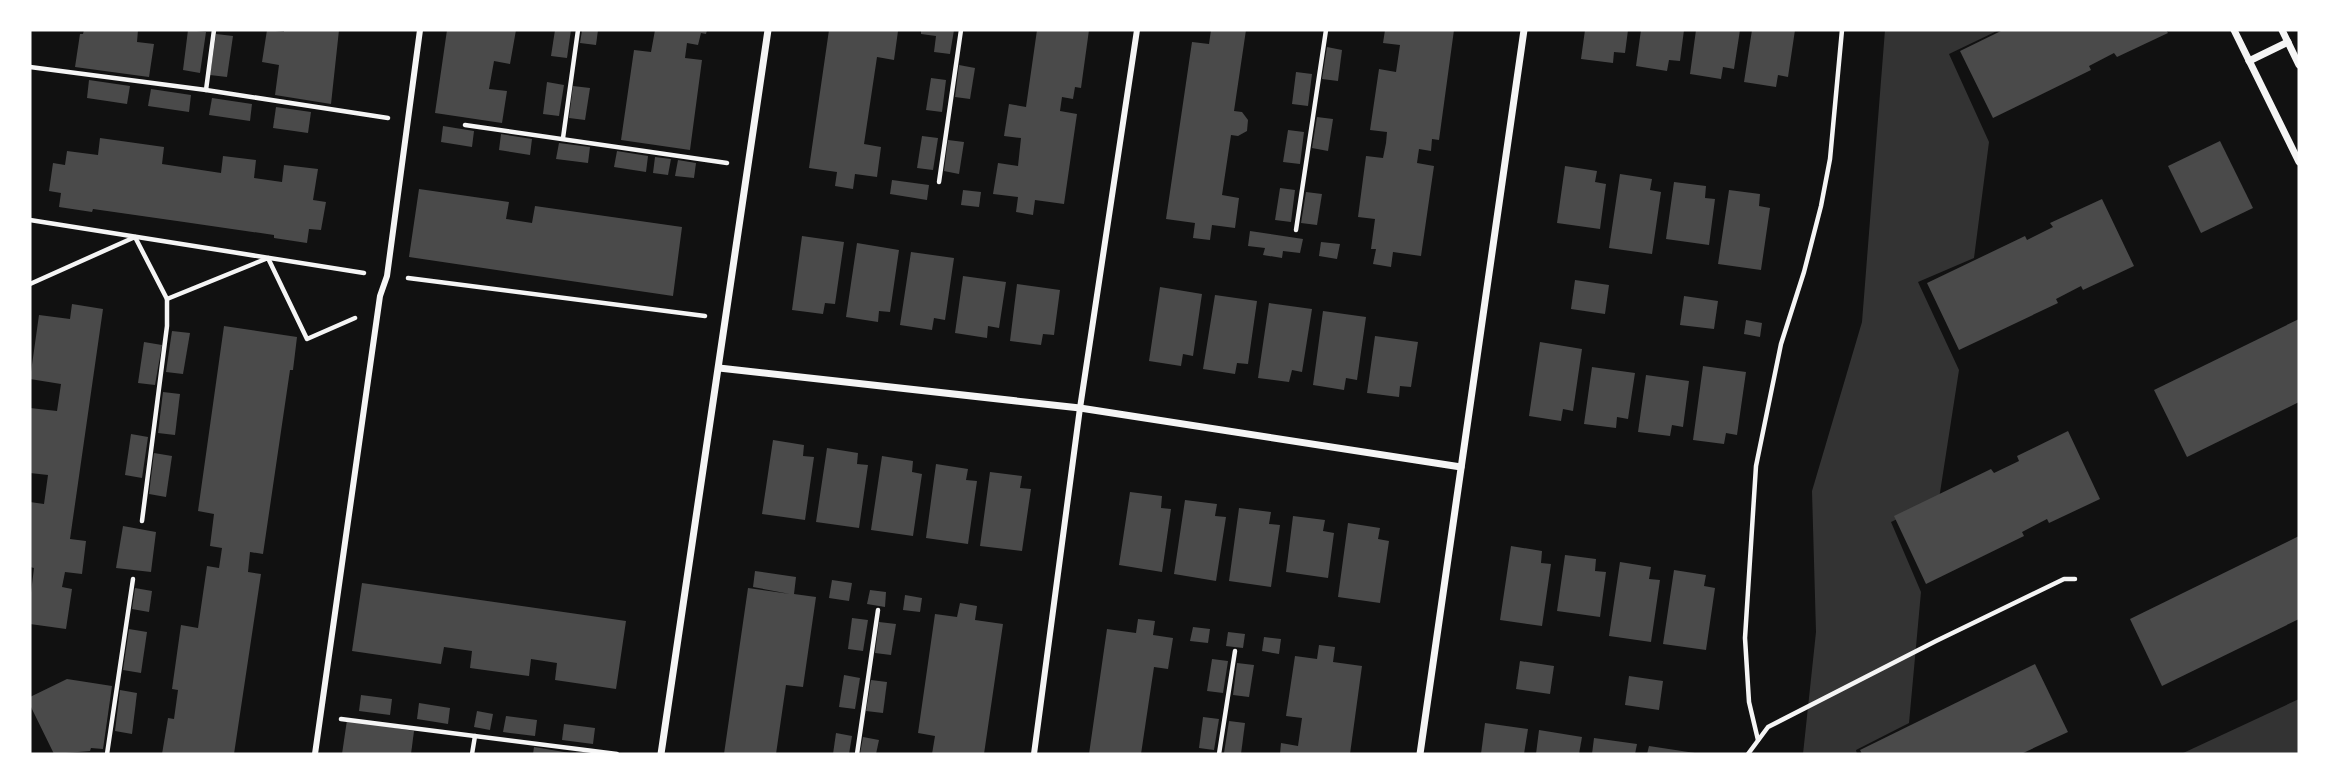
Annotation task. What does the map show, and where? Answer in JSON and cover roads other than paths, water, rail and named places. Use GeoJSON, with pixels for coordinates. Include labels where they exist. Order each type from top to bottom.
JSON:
{"type":"FeatureCollection","features":[{"type":"Feature","properties":{"kind":"street"},"geometry":{"type":"LineString","coordinates":[[315,754],[378,307],[387,276],[420,30]]}},
{"type":"Feature","properties":{"kind":"street"},"geometry":{"type":"LineString","coordinates":[[661,754],[768,30]]}},
{"type":"Feature","properties":{"kind":"street"},"geometry":{"type":"LineString","coordinates":[[1034,754],[1080,408],[1137,30]]}},
{"type":"Feature","properties":{"kind":"street"},"geometry":{"type":"LineString","coordinates":[[1420,754],[1524,30]]}},
{"type":"Feature","properties":{"kind":"street"},"geometry":{"type":"LineString","coordinates":[[2234,30],[2299,162]]}},
{"type":"Feature","properties":{"kind":"street"},"geometry":{"type":"LineString","coordinates":[[2282,30],[2299,65]]}},
{"type":"Feature","properties":{"kind":"street"},"geometry":{"type":"LineString","coordinates":[[2249,61],[2288,42]]}},
{"type":"Feature","properties":{"kind":"street"},"geometry":{"type":"LineString","coordinates":[[719,368],[1080,408],[1461,467]]}}]}
